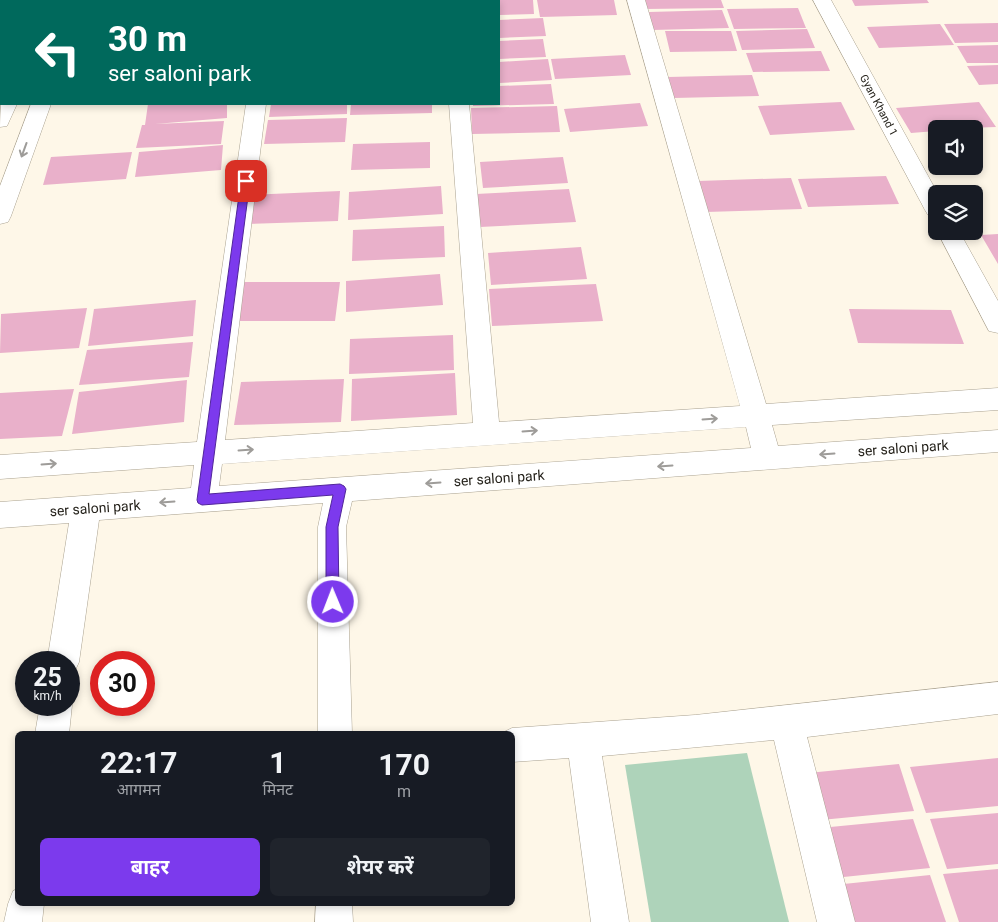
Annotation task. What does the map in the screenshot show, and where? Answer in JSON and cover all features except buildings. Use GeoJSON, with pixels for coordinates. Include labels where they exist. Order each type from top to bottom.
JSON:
{"type":"FeatureCollection","features":[{"type":"Feature","properties":{"kind":"street"},"geometry":{"type":"LineString","coordinates":[[636,0],[768,458]]}},
{"type":"Feature","properties":{"kind":"street","name":"Gyan Khand 1"},"geometry":{"type":"LineString","coordinates":[[822,0],[928,195]]}},
{"type":"Feature","properties":{"kind":"street"},"geometry":{"type":"LineString","coordinates":[[0,121],[7,105]]}},
{"type":"Feature","properties":{"kind":"street"},"geometry":{"type":"LineString","coordinates":[[0,216],[41,105]]}},
{"type":"Feature","properties":{"kind":"street"},"geometry":{"type":"LineString","coordinates":[[202,500],[256,105]]}},
{"type":"Feature","properties":{"kind":"street"},"geometry":{"type":"LineString","coordinates":[[459,105],[487,434]]}},
{"type":"Feature","properties":{"kind":"street"},"geometry":{"type":"LineString","coordinates":[[953,240],[998,324]]}},
{"type":"Feature","properties":{"kind":"street"},"geometry":{"type":"LineString","coordinates":[[0,467],[998,399]]}},
{"type":"Feature","properties":{"kind":"street","name":"ser saloni park"},"geometry":{"type":"LineString","coordinates":[[0,515],[998,441]]}},
{"type":"Feature","properties":{"kind":"street"},"geometry":{"type":"LineString","coordinates":[[334,731],[332,527],[340,489]]}},
{"type":"Feature","properties":{"kind":"street"},"geometry":{"type":"LineString","coordinates":[[64,651],[86,508]]}},
{"type":"Feature","properties":{"kind":"street"},"geometry":{"type":"LineString","coordinates":[[515,745],[787,724],[998,698]]}},
{"type":"Feature","properties":{"kind":"street"},"geometry":{"type":"LineString","coordinates":[[52,731],[54,716]]}},
{"type":"Feature","properties":{"kind":"street"},"geometry":{"type":"LineString","coordinates":[[787,724],[836,922]]}},
{"type":"Feature","properties":{"kind":"street"},"geometry":{"type":"LineString","coordinates":[[583,741],[610,922]]}},
{"type":"Feature","properties":{"kind":"street"},"geometry":{"type":"LineString","coordinates":[[23,922],[26,906]]}},
{"type":"Feature","properties":{"kind":"street"},"geometry":{"type":"LineString","coordinates":[[334,906],[334,922]]}},
{"type":"Feature","properties":{"kind":"green space"},"geometry":{"type":"Polygon","coordinates":[[[747,753],[789,922],[651,922],[625,765],[747,753]]]}},
{"type":"Feature","properties":{"kind":"route"},"geometry":{"type":"LineString","coordinates":[[246,181],[202,500],[340,489],[332,527],[333,602]]}}]}
